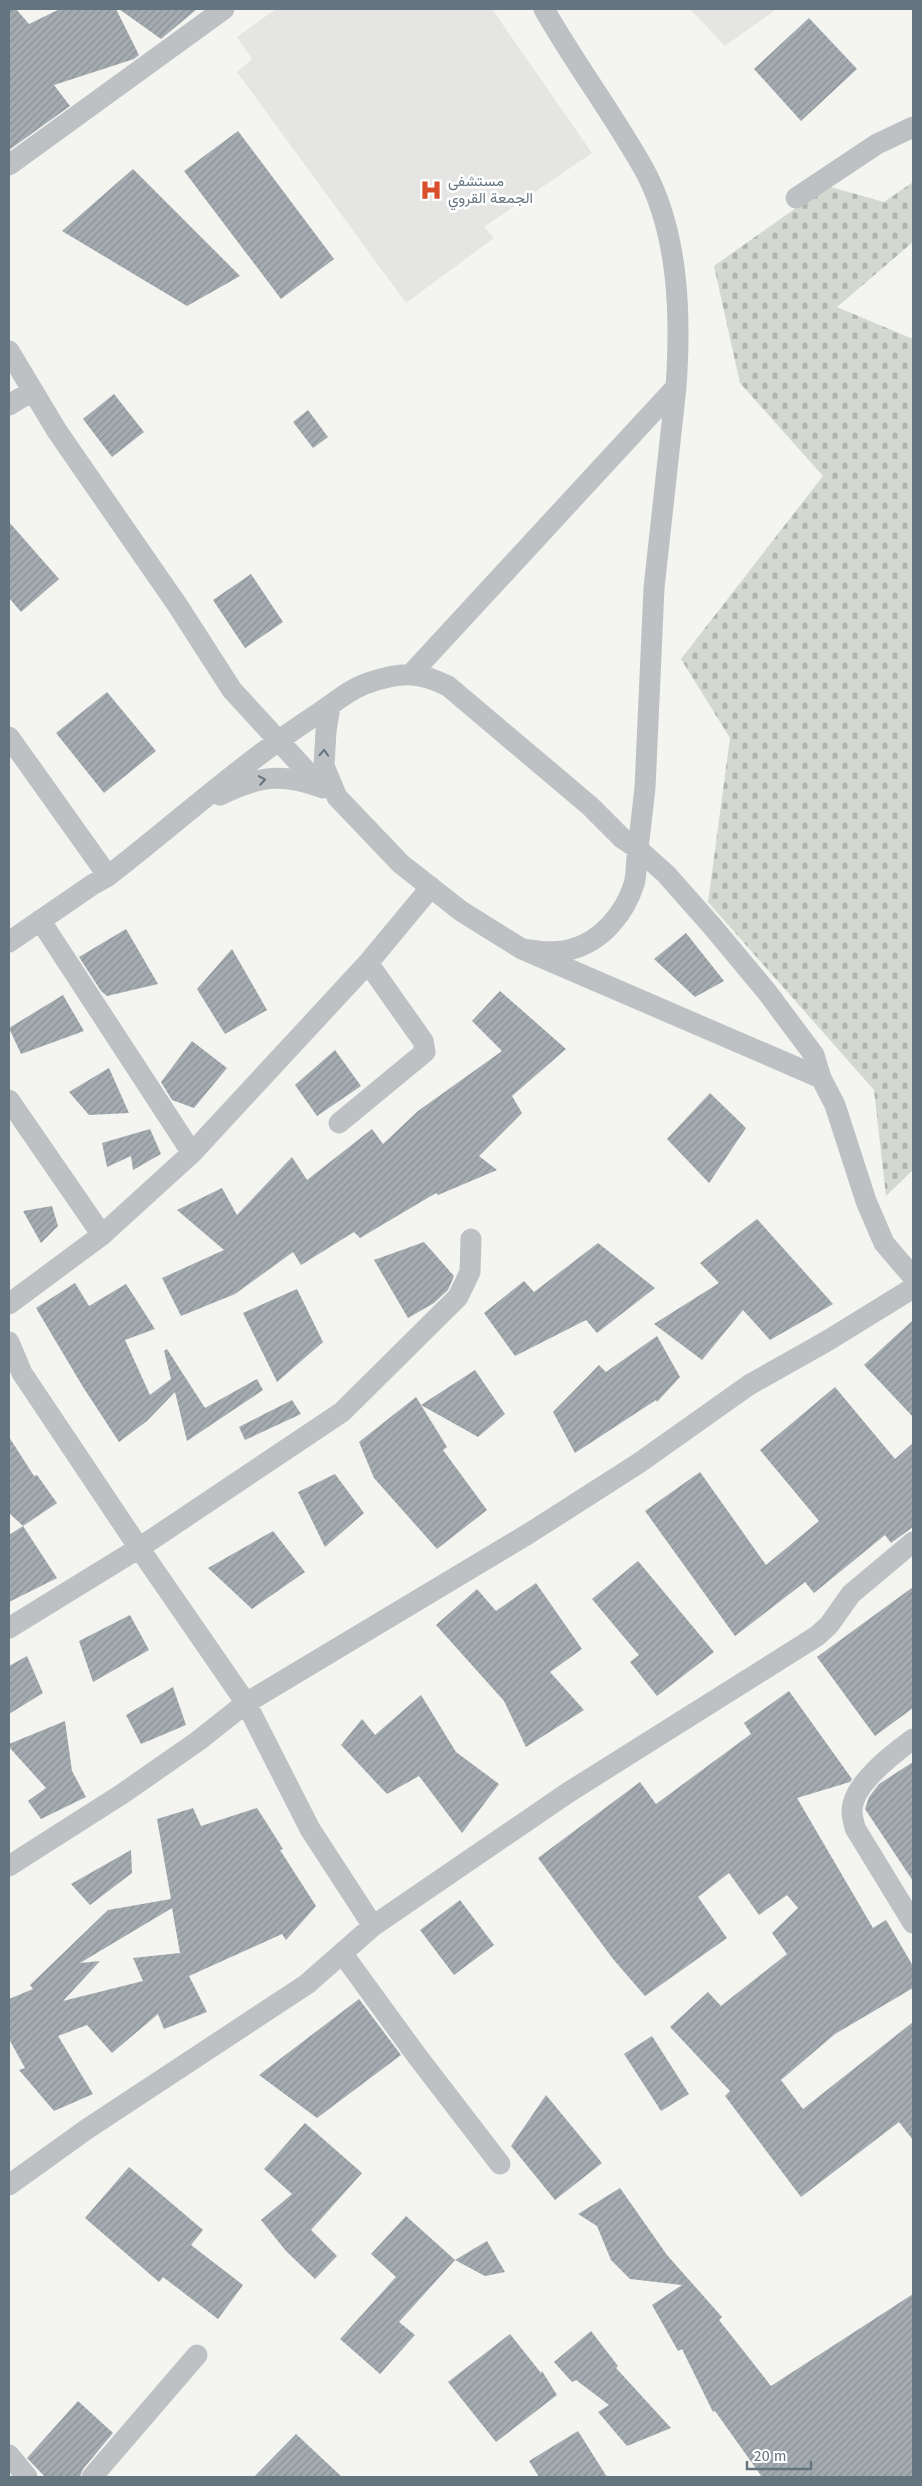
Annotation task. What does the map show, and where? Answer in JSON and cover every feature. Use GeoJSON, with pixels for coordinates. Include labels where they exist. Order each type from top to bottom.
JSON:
{"type":"FeatureCollection","features":[{"type":"Feature","properties":{"kind":"street"},"geometry":{"type":"LineString","coordinates":[[9,165],[224,9]]}},
{"type":"Feature","properties":{"kind":"street"},"geometry":{"type":"LineString","coordinates":[[522,949],[552,952],[572,949],[604,932],[617,917],[634,883],[645,788],[654,588],[678,358],[675,272],[666,223],[645,172],[544,9]]}},
{"type":"Feature","properties":{"kind":"street"},"geometry":{"type":"LineString","coordinates":[[796,198],[877,144],[913,127]]}},
{"type":"Feature","properties":{"kind":"street"},"geometry":{"type":"LineString","coordinates":[[9,351],[32,391],[178,606],[232,690],[277,740],[401,864],[460,911],[522,949],[821,1078]]}},
{"type":"Feature","properties":{"kind":"street"},"geometry":{"type":"LineString","coordinates":[[411,674],[676,387]]}},
{"type":"Feature","properties":{"kind":"street"},"geometry":{"type":"LineString","coordinates":[[9,405],[32,391]]}},
{"type":"Feature","properties":{"kind":"street"},"geometry":{"type":"LineString","coordinates":[[9,942],[108,876],[277,740],[347,693],[366,683],[411,674],[422,675],[448,686],[590,806],[622,838],[638,849],[686,897],[767,992],[814,1055],[821,1078],[835,1106],[866,1201],[884,1243],[913,1277]]}},
{"type":"Feature","properties":{"kind":"street"},"geometry":{"type":"LineString","coordinates":[[330,706],[324,766],[330,792]]}},
{"type":"Feature","properties":{"kind":"street"},"geometry":{"type":"LineString","coordinates":[[9,738],[108,876]]}},
{"type":"Feature","properties":{"kind":"street"},"geometry":{"type":"LineString","coordinates":[[200,801],[259,779],[290,778],[330,792]]}},
{"type":"Feature","properties":{"kind":"street"},"geometry":{"type":"LineString","coordinates":[[9,1304],[102,1234],[192,1153],[368,962],[431,887]]}},
{"type":"Feature","properties":{"kind":"street"},"geometry":{"type":"LineString","coordinates":[[40,920],[192,1153]]}},
{"type":"Feature","properties":{"kind":"street"},"geometry":{"type":"LineString","coordinates":[[339,1124],[425,1052],[423,1041],[368,962]]}},
{"type":"Feature","properties":{"kind":"street"},"geometry":{"type":"LineString","coordinates":[[9,1100],[102,1234]]}},
{"type":"Feature","properties":{"kind":"street"},"geometry":{"type":"LineString","coordinates":[[9,1628],[139,1548],[342,1412],[458,1297],[470,1272],[471,1239]]}},
{"type":"Feature","properties":{"kind":"street"},"geometry":{"type":"LineString","coordinates":[[9,1866],[122,1794],[198,1741],[246,1703],[528,1534],[639,1463],[749,1385],[827,1341],[913,1288]]}},
{"type":"Feature","properties":{"kind":"street"},"geometry":{"type":"LineString","coordinates":[[9,1342],[22,1373],[246,1703],[310,1829],[373,1926]]}},
{"type":"Feature","properties":{"kind":"street"},"geometry":{"type":"LineString","coordinates":[[9,2185],[87,2129],[307,1984],[373,1926],[569,1792],[817,1636],[829,1625],[851,1594],[913,1542]]}},
{"type":"Feature","properties":{"kind":"street"},"geometry":{"type":"LineString","coordinates":[[913,1739],[867,1778],[856,1794],[852,1811],[856,1828],[913,1923]]}},
{"type":"Feature","properties":{"kind":"street"},"geometry":{"type":"LineString","coordinates":[[342,1953],[417,2056],[500,2164]]}},
{"type":"Feature","properties":{"kind":"street"},"geometry":{"type":"LineString","coordinates":[[92,2477],[197,2354]]}},
{"type":"Feature","properties":{"kind":"street"},"geometry":{"type":"LineString","coordinates":[[9,2455],[28,2477]]}},
{"type":"Feature","properties":{"kind":"shaded area","name":"مستشفى الجمعة القروي"},"geometry":{"type":"Polygon","coordinates":[[[276,9],[492,9],[592,153],[484,227],[494,238],[406,303],[237,72],[252,59],[237,37],[276,9]]]}},
{"type":"Feature","properties":{"kind":"shaded area"},"geometry":{"type":"Polygon","coordinates":[[[690,9],[777,9],[725,46],[690,9]]]}},
{"type":"Feature","properties":{"kind":"green space"},"geometry":{"type":"Polygon","coordinates":[[[913,182],[913,242],[837,307],[913,339],[913,1170],[886,1196],[874,1090],[708,902],[730,738],[681,659],[823,476],[740,383],[714,266],[827,186],[884,202],[913,182]]]}},
{"type":"Feature","properties":{"kind":"building"},"geometry":{"type":"Polygon","coordinates":[[[9,9],[16,9],[29,24],[60,9],[116,9],[139,55],[134,59],[54,85],[70,106],[9,150],[9,9]]]}},
{"type":"Feature","properties":{"kind":"building"},"geometry":{"type":"Polygon","coordinates":[[[119,9],[197,9],[161,39],[119,9]]]}},
{"type":"Feature","properties":{"kind":"building"},"geometry":{"type":"Polygon","coordinates":[[[809,18],[857,69],[801,121],[754,69],[809,18]]]}},
{"type":"Feature","properties":{"kind":"building"},"geometry":{"type":"Polygon","coordinates":[[[238,131],[334,259],[281,299],[184,171],[238,131]]]}},
{"type":"Feature","properties":{"kind":"building"},"geometry":{"type":"Polygon","coordinates":[[[133,169],[240,276],[187,306],[62,231],[133,169]]]}},
{"type":"Feature","properties":{"kind":"building"},"geometry":{"type":"Polygon","coordinates":[[[114,394],[144,432],[112,457],[83,419],[114,394]]]}},
{"type":"Feature","properties":{"kind":"building"},"geometry":{"type":"Polygon","coordinates":[[[308,410],[328,437],[313,448],[293,422],[308,410]]]}},
{"type":"Feature","properties":{"kind":"building"},"geometry":{"type":"Polygon","coordinates":[[[9,522],[59,579],[21,612],[9,598],[9,522]]]}},
{"type":"Feature","properties":{"kind":"building"},"geometry":{"type":"Polygon","coordinates":[[[251,574],[283,622],[245,648],[213,600],[251,574]]]}},
{"type":"Feature","properties":{"kind":"building"},"geometry":{"type":"Polygon","coordinates":[[[107,692],[156,751],[104,793],[56,733],[107,692]]]}},
{"type":"Feature","properties":{"kind":"building"},"geometry":{"type":"Polygon","coordinates":[[[126,929],[158,984],[107,996],[101,991],[79,957],[126,929]]]}},
{"type":"Feature","properties":{"kind":"building"},"geometry":{"type":"Polygon","coordinates":[[[686,933],[724,981],[695,997],[654,959],[686,933]]]}},
{"type":"Feature","properties":{"kind":"building"},"geometry":{"type":"Polygon","coordinates":[[[232,949],[267,1010],[225,1034],[197,989],[232,949]]]}},
{"type":"Feature","properties":{"kind":"building"},"geometry":{"type":"Polygon","coordinates":[[[500,991],[566,1049],[512,1096],[522,1113],[479,1156],[497,1170],[438,1195],[436,1193],[360,1238],[354,1232],[301,1265],[293,1252],[235,1294],[181,1316],[162,1278],[224,1250],[177,1210],[222,1188],[237,1215],[292,1157],[307,1180],[372,1129],[383,1144],[418,1111],[502,1051],[472,1021],[500,991]]]}},
{"type":"Feature","properties":{"kind":"building"},"geometry":{"type":"Polygon","coordinates":[[[63,995],[84,1031],[21,1054],[9,1028],[63,995]]]}},
{"type":"Feature","properties":{"kind":"building"},"geometry":{"type":"Polygon","coordinates":[[[192,1041],[227,1068],[194,1108],[172,1100],[161,1082],[192,1041]]]}},
{"type":"Feature","properties":{"kind":"building"},"geometry":{"type":"Polygon","coordinates":[[[335,1050],[361,1086],[317,1116],[295,1085],[335,1050]]]}},
{"type":"Feature","properties":{"kind":"building"},"geometry":{"type":"Polygon","coordinates":[[[109,1068],[129,1113],[89,1115],[69,1092],[109,1068]]]}},
{"type":"Feature","properties":{"kind":"building"},"geometry":{"type":"Polygon","coordinates":[[[710,1093],[746,1128],[709,1183],[667,1139],[710,1093]]]}},
{"type":"Feature","properties":{"kind":"building"},"geometry":{"type":"Polygon","coordinates":[[[150,1129],[161,1154],[133,1170],[131,1156],[107,1167],[102,1143],[150,1129]]]}},
{"type":"Feature","properties":{"kind":"building"},"geometry":{"type":"Polygon","coordinates":[[[52,1206],[58,1226],[41,1243],[23,1211],[52,1206]]]}},
{"type":"Feature","properties":{"kind":"building"},"geometry":{"type":"Polygon","coordinates":[[[757,1219],[833,1304],[770,1340],[743,1310],[702,1360],[654,1324],[719,1283],[700,1263],[757,1219]]]}},
{"type":"Feature","properties":{"kind":"building"},"geometry":{"type":"Polygon","coordinates":[[[424,1242],[454,1276],[448,1290],[434,1303],[408,1318],[374,1260],[424,1242]]]}},
{"type":"Feature","properties":{"kind":"building"},"geometry":{"type":"Polygon","coordinates":[[[598,1243],[655,1288],[597,1333],[586,1320],[515,1356],[484,1313],[524,1281],[534,1292],[598,1243]]]}},
{"type":"Feature","properties":{"kind":"building"},"geometry":{"type":"Polygon","coordinates":[[[75,1283],[89,1306],[126,1284],[155,1329],[125,1340],[150,1395],[171,1379],[164,1351],[167,1349],[205,1408],[257,1379],[263,1390],[187,1441],[175,1392],[147,1421],[119,1442],[83,1387],[36,1308],[75,1283]]]}},
{"type":"Feature","properties":{"kind":"building"},"geometry":{"type":"Polygon","coordinates":[[[297,1289],[323,1342],[277,1382],[243,1313],[297,1289]]]}},
{"type":"Feature","properties":{"kind":"building"},"geometry":{"type":"Polygon","coordinates":[[[913,1320],[913,1417],[864,1365],[913,1320]]]}},
{"type":"Feature","properties":{"kind":"building"},"geometry":{"type":"Polygon","coordinates":[[[657,1336],[680,1377],[657,1402],[656,1400],[575,1453],[553,1412],[599,1365],[606,1372],[657,1336]]]}},
{"type":"Feature","properties":{"kind":"building"},"geometry":{"type":"Polygon","coordinates":[[[475,1370],[505,1414],[478,1437],[421,1405],[475,1370]]]}},
{"type":"Feature","properties":{"kind":"building"},"geometry":{"type":"Polygon","coordinates":[[[835,1387],[895,1459],[913,1443],[913,1527],[891,1543],[885,1535],[814,1593],[805,1582],[735,1636],[645,1511],[700,1472],[766,1565],[819,1521],[760,1450],[835,1387]]]}},
{"type":"Feature","properties":{"kind":"building"},"geometry":{"type":"Polygon","coordinates":[[[416,1397],[447,1447],[443,1450],[487,1510],[437,1549],[374,1478],[359,1442],[416,1397]]]}},
{"type":"Feature","properties":{"kind":"building"},"geometry":{"type":"Polygon","coordinates":[[[292,1400],[301,1414],[245,1440],[239,1427],[292,1400]]]}},
{"type":"Feature","properties":{"kind":"building"},"geometry":{"type":"Polygon","coordinates":[[[9,1437],[34,1476],[37,1475],[57,1503],[23,1526],[9,1513],[9,1437]]]}},
{"type":"Feature","properties":{"kind":"building"},"geometry":{"type":"Polygon","coordinates":[[[335,1474],[364,1513],[325,1547],[298,1492],[335,1474]]]}},
{"type":"Feature","properties":{"kind":"building"},"geometry":{"type":"Polygon","coordinates":[[[23,1526],[57,1578],[9,1602],[9,1535],[23,1526]]]}},
{"type":"Feature","properties":{"kind":"building"},"geometry":{"type":"Polygon","coordinates":[[[273,1531],[305,1572],[252,1609],[208,1568],[273,1531]]]}},
{"type":"Feature","properties":{"kind":"building"},"geometry":{"type":"Polygon","coordinates":[[[638,1561],[714,1652],[657,1696],[630,1662],[639,1655],[592,1599],[638,1561]]]}},
{"type":"Feature","properties":{"kind":"building"},"geometry":{"type":"Polygon","coordinates":[[[536,1583],[582,1649],[550,1672],[584,1710],[526,1747],[504,1701],[436,1625],[477,1589],[496,1611],[536,1583]]]}},
{"type":"Feature","properties":{"kind":"building"},"geometry":{"type":"Polygon","coordinates":[[[913,1587],[913,1708],[875,1736],[817,1657],[913,1587]]]}},
{"type":"Feature","properties":{"kind":"building"},"geometry":{"type":"Polygon","coordinates":[[[130,1615],[149,1650],[93,1682],[79,1641],[130,1615]]]}},
{"type":"Feature","properties":{"kind":"building"},"geometry":{"type":"Polygon","coordinates":[[[27,1656],[43,1693],[9,1714],[9,1666],[27,1656]]]}},
{"type":"Feature","properties":{"kind":"building"},"geometry":{"type":"Polygon","coordinates":[[[173,1687],[186,1725],[141,1744],[126,1715],[173,1687]]]}},
{"type":"Feature","properties":{"kind":"building"},"geometry":{"type":"Polygon","coordinates":[[[789,1691],[852,1779],[850,1782],[797,1798],[873,1928],[886,1920],[913,1966],[913,1988],[835,2034],[781,2080],[803,2109],[913,2022],[913,2140],[899,2122],[801,2197],[725,2096],[730,2091],[670,2027],[708,1992],[721,2006],[787,1954],[772,1933],[798,1908],[787,1895],[759,1915],[729,1873],[698,1897],[727,1938],[645,1996],[613,1959],[538,1858],[640,1782],[656,1804],[751,1734],[744,1723],[789,1691]]]}},
{"type":"Feature","properties":{"kind":"building"},"geometry":{"type":"Polygon","coordinates":[[[421,1695],[456,1752],[499,1784],[462,1833],[419,1776],[387,1794],[341,1745],[362,1719],[375,1735],[421,1695]]]}},
{"type":"Feature","properties":{"kind":"building"},"geometry":{"type":"Polygon","coordinates":[[[65,1721],[72,1771],[86,1797],[41,1819],[28,1801],[46,1788],[9,1747],[9,1744],[65,1721]]]}},
{"type":"Feature","properties":{"kind":"building"},"geometry":{"type":"Polygon","coordinates":[[[913,1762],[913,1881],[865,1809],[869,1797],[879,1784],[913,1762]]]}},
{"type":"Feature","properties":{"kind":"building"},"geometry":{"type":"Polygon","coordinates":[[[193,1808],[201,1826],[257,1808],[283,1849],[280,1850],[316,1906],[286,1940],[282,1934],[189,1976],[207,2012],[164,2029],[158,2014],[112,2053],[87,2025],[58,2036],[93,2094],[54,2111],[19,2070],[25,2068],[9,2039],[9,1999],[33,1989],[30,1985],[108,1910],[171,1899],[157,1819],[193,1808]],[[172,1908],[80,1963],[100,1961],[63,2001],[143,1981],[133,1958],[180,1953],[172,1908]]]}},
{"type":"Feature","properties":{"kind":"building"},"geometry":{"type":"Polygon","coordinates":[[[131,1850],[132,1873],[90,1905],[71,1884],[131,1850]]]}},
{"type":"Feature","properties":{"kind":"building"},"geometry":{"type":"Polygon","coordinates":[[[460,1900],[494,1945],[454,1975],[420,1930],[460,1900]]]}},
{"type":"Feature","properties":{"kind":"building"},"geometry":{"type":"Polygon","coordinates":[[[359,1999],[401,2055],[317,2118],[259,2075],[359,1999]]]}},
{"type":"Feature","properties":{"kind":"building"},"geometry":{"type":"Polygon","coordinates":[[[652,2036],[689,2094],[661,2111],[624,2054],[652,2036]]]}},
{"type":"Feature","properties":{"kind":"building"},"geometry":{"type":"Polygon","coordinates":[[[546,2095],[602,2163],[555,2200],[511,2146],[546,2095]]]}},
{"type":"Feature","properties":{"kind":"building"},"geometry":{"type":"Polygon","coordinates":[[[305,2123],[362,2173],[311,2230],[337,2256],[315,2279],[286,2251],[261,2220],[292,2194],[264,2169],[305,2123]]]}},
{"type":"Feature","properties":{"kind":"building"},"geometry":{"type":"Polygon","coordinates":[[[129,2167],[203,2230],[191,2245],[243,2285],[218,2319],[163,2277],[159,2282],[85,2218],[129,2167]]]}},
{"type":"Feature","properties":{"kind":"building"},"geometry":{"type":"Polygon","coordinates":[[[620,2188],[667,2255],[722,2317],[719,2320],[771,2386],[913,2294],[913,2477],[762,2477],[715,2411],[713,2412],[682,2349],[678,2351],[652,2305],[682,2285],[630,2279],[611,2260],[597,2226],[578,2214],[620,2188]]]}},
{"type":"Feature","properties":{"kind":"building"},"geometry":{"type":"Polygon","coordinates":[[[406,2216],[455,2260],[399,2322],[415,2335],[380,2374],[340,2339],[396,2277],[371,2254],[406,2216]]]}},
{"type":"Feature","properties":{"kind":"building"},"geometry":{"type":"Polygon","coordinates":[[[487,2241],[505,2272],[485,2276],[455,2260],[487,2241]]]}},
{"type":"Feature","properties":{"kind":"building"},"geometry":{"type":"Polygon","coordinates":[[[591,2331],[618,2366],[616,2368],[671,2428],[627,2446],[598,2412],[609,2405],[576,2380],[572,2382],[554,2362],[591,2331]]]}},
{"type":"Feature","properties":{"kind":"building"},"geometry":{"type":"Polygon","coordinates":[[[510,2334],[541,2373],[542,2371],[557,2395],[496,2442],[448,2382],[510,2334]]]}},
{"type":"Feature","properties":{"kind":"building"},"geometry":{"type":"Polygon","coordinates":[[[78,2401],[113,2433],[83,2469],[80,2477],[45,2477],[27,2458],[78,2401]]]}},
{"type":"Feature","properties":{"kind":"building"},"geometry":{"type":"Polygon","coordinates":[[[578,2431],[607,2477],[539,2477],[529,2461],[578,2431]]]}},
{"type":"Feature","properties":{"kind":"building"},"geometry":{"type":"Polygon","coordinates":[[[296,2434],[342,2477],[254,2477],[296,2434]]]}},
{"type":"Feature","properties":{"kind":"place","name":"مستشفى الجمعة القروي"},"geometry":{"type":"Point","coordinates":[431,190]}}]}
